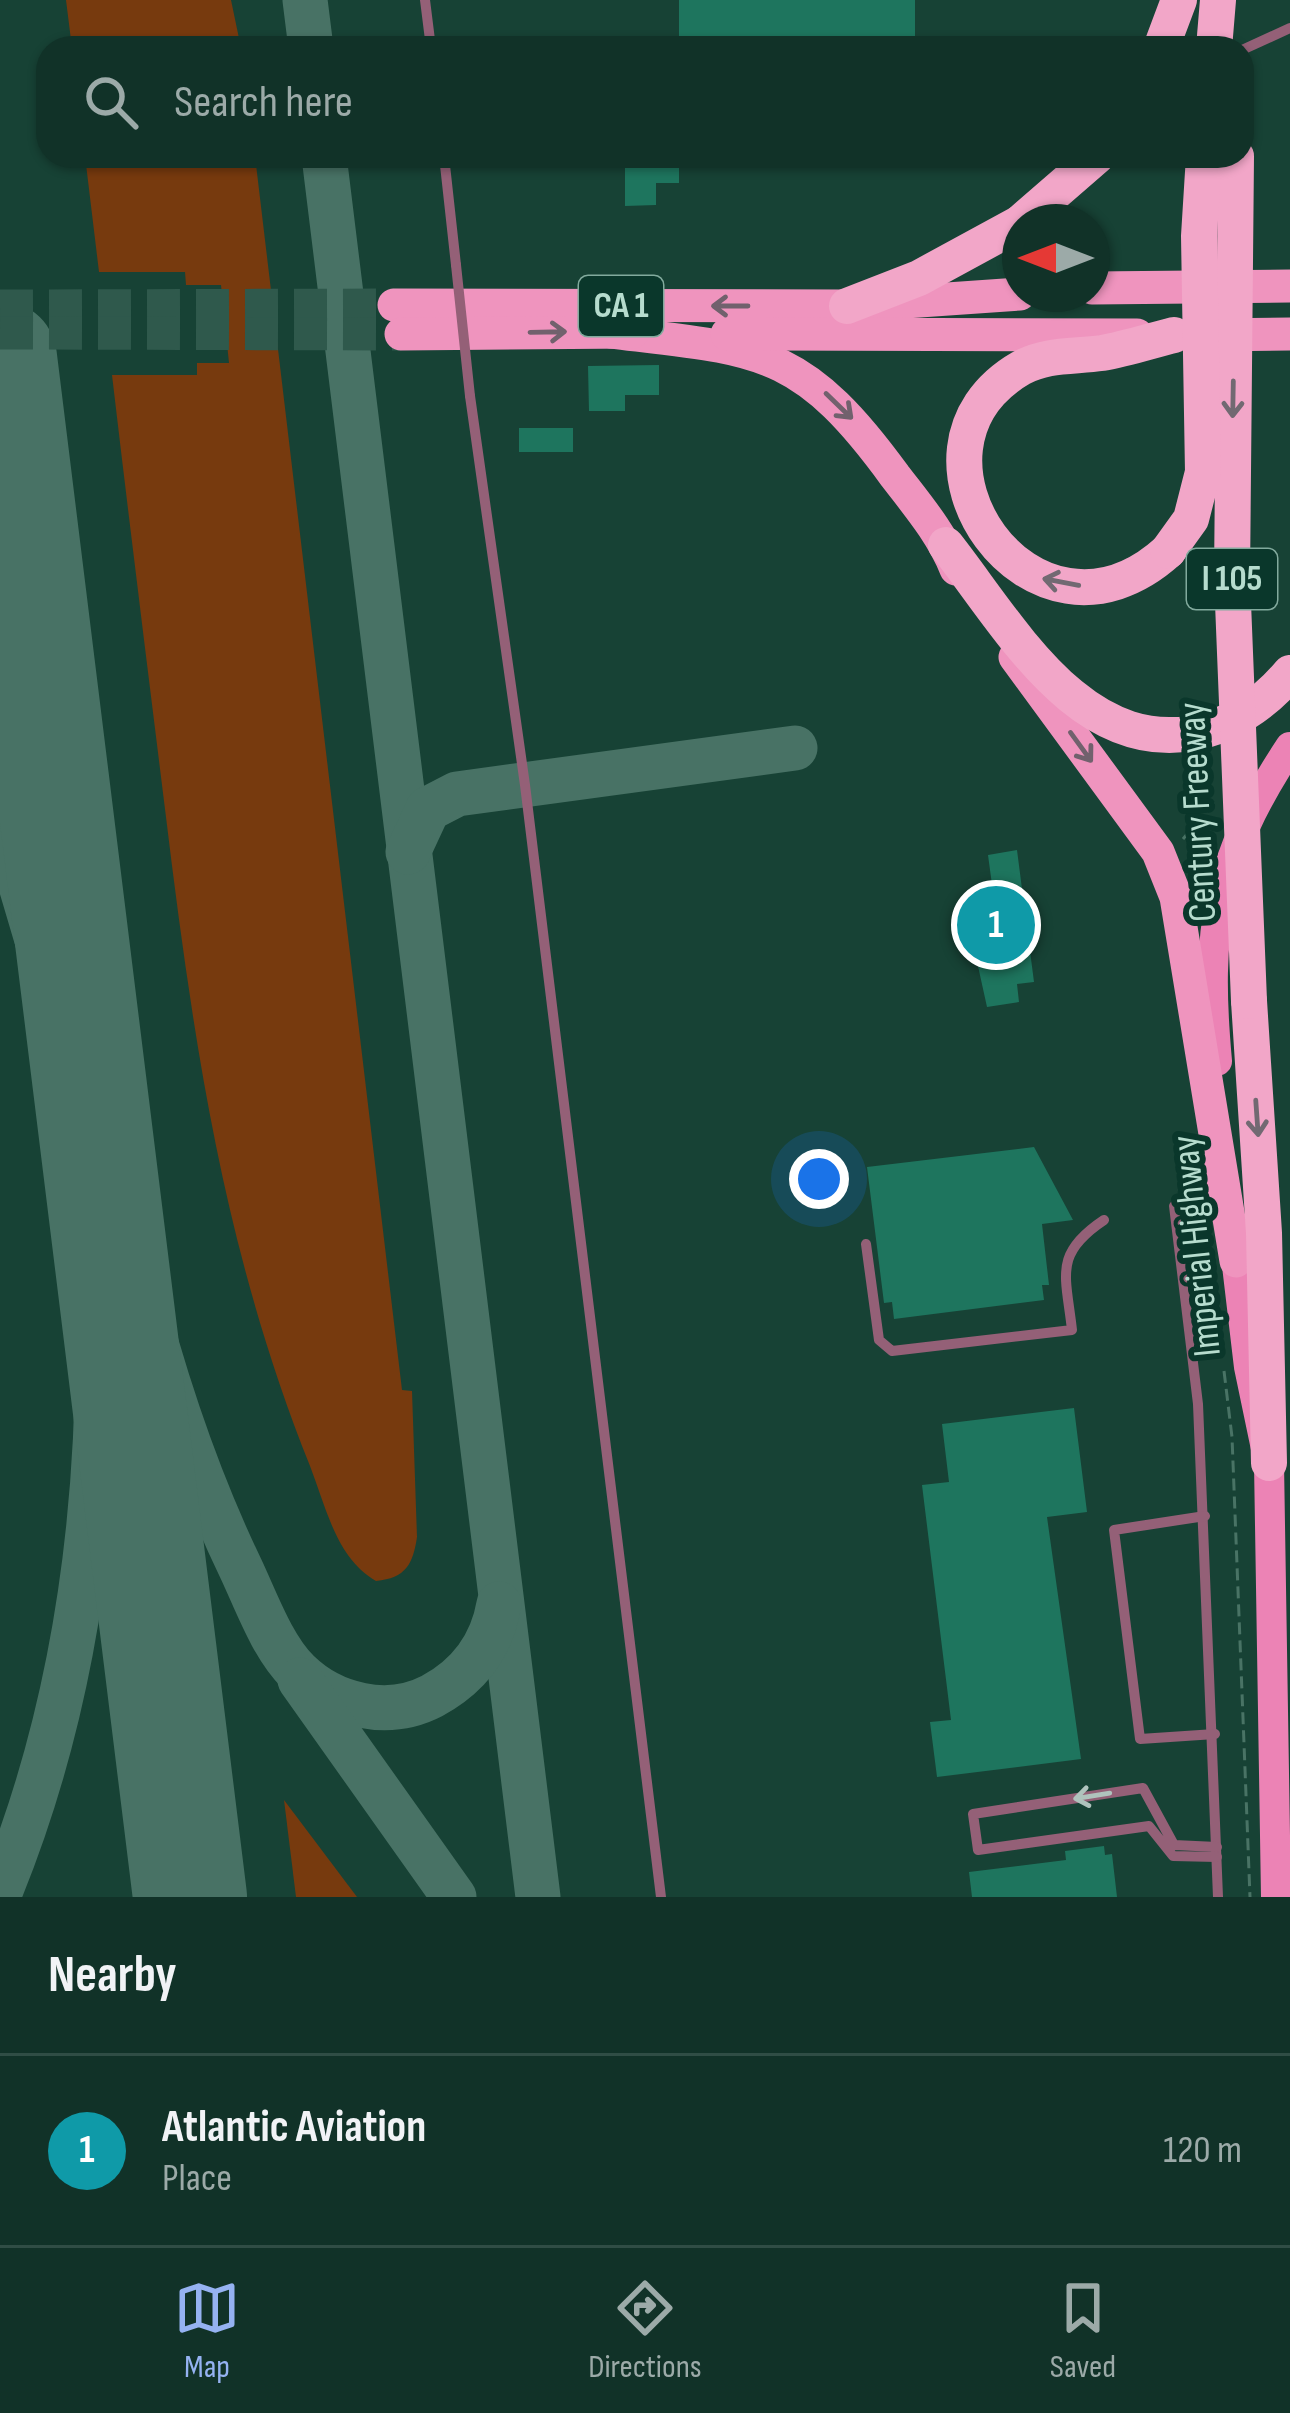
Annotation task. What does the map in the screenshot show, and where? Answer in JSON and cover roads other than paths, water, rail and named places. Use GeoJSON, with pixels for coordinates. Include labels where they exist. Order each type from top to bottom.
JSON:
{"type":"FeatureCollection","features":[{"type":"Feature","properties":{"kind":"highway"},"geometry":{"type":"LineString","coordinates":[[1166,36],[1179,0]]}},
{"type":"Feature","properties":{"kind":"highway"},"geometry":{"type":"LineString","coordinates":[[1218,0],[1236,36]]}},
{"type":"Feature","properties":{"kind":"highway"},"geometry":{"type":"LineString","coordinates":[[1238,0],[1240,36]]}},
{"type":"Feature","properties":{"kind":"highway"},"geometry":{"type":"LineString","coordinates":[[1041,204],[1084,168]]}},
{"type":"Feature","properties":{"kind":"highway"},"geometry":{"type":"LineString","coordinates":[[1174,335],[1023,367],[998,386],[979,412],[965,466],[969,498],[986,535],[1012,563],[1068,585],[1102,585],[1136,574],[1168,551],[1191,519],[1204,472],[1199,236],[1203,168]]}},
{"type":"Feature","properties":{"kind":"highway","name":"Century Freeway"},"geometry":{"type":"LineString","coordinates":[[1236,168],[1232,578],[1249,1001],[1264,1234],[1269,1463]]}},
{"type":"Feature","properties":{"kind":"highway"},"geometry":{"type":"LineString","coordinates":[[847,306],[919,278],[1002,232]]}},
{"type":"Feature","properties":{"kind":"highway"},"geometry":{"type":"LineString","coordinates":[[1110,288],[1290,286]]}},
{"type":"Feature","properties":{"kind":"highway","name":"CA 1"},"geometry":{"type":"LineString","coordinates":[[1002,294],[847,306],[398,319],[611,332],[1290,334]]}},
{"type":"Feature","properties":{"kind":"highway"},"geometry":{"type":"LineString","coordinates":[[611,332],[740,348],[779,362],[819,387],[859,427],[946,545],[1064,689],[1125,731],[1152,737],[1215,728],[1272,696],[1290,673]]}},
{"type":"Feature","properties":{"kind":"highway"},"geometry":{"type":"LineString","coordinates":[[946,545],[961,580],[1158,852],[1176,897],[1235,1261]]}},
{"type":"Feature","properties":{"kind":"main road","name":"Imperial Highway"},"geometry":{"type":"LineString","coordinates":[[1276,1897],[1269,1463],[1235,1261],[1209,971],[1213,925],[1239,844],[1290,747]]}},
{"type":"Feature","properties":{"kind":"lane"},"geometry":{"type":"LineString","coordinates":[[425,0],[430,36]]}},
{"type":"Feature","properties":{"kind":"lane"},"geometry":{"type":"LineString","coordinates":[[1254,42],[1290,28]]}},
{"type":"Feature","properties":{"kind":"lane"},"geometry":{"type":"LineString","coordinates":[[1254,46],[1290,42]]}},
{"type":"Feature","properties":{"kind":"lane"},"geometry":{"type":"LineString","coordinates":[[444,168],[661,1897]]}},
{"type":"Feature","properties":{"kind":"lane"},"geometry":{"type":"LineString","coordinates":[[1174,1206],[1198,1404],[1218,1897]]}},
{"type":"Feature","properties":{"kind":"lane"},"geometry":{"type":"LineString","coordinates":[[866,1244],[879,1340],[892,1351],[1072,1330],[1064,1261],[1075,1239],[1104,1220]]}},
{"type":"Feature","properties":{"kind":"lane"},"geometry":{"type":"LineString","coordinates":[[1204,1516],[1114,1530],[1140,1739],[1214,1734]]}},
{"type":"Feature","properties":{"kind":"lane"},"geometry":{"type":"LineString","coordinates":[[1143,1788],[1174,1845],[1217,1852],[1173,1856],[1149,1826],[978,1850],[973,1814],[1143,1788]]}},
{"type":"Feature","properties":{"kind":"tunnel"},"geometry":{"type":"LineString","coordinates":[[0,306],[394,305]]}},
{"type":"Feature","properties":{"kind":"tunnel"},"geometry":{"type":"LineString","coordinates":[[0,333],[401,334]]}},
{"type":"Feature","properties":{"kind":"place","name":"Atlantic Aviation"},"geometry":{"type":"Point","coordinates":[996,925]}}]}
